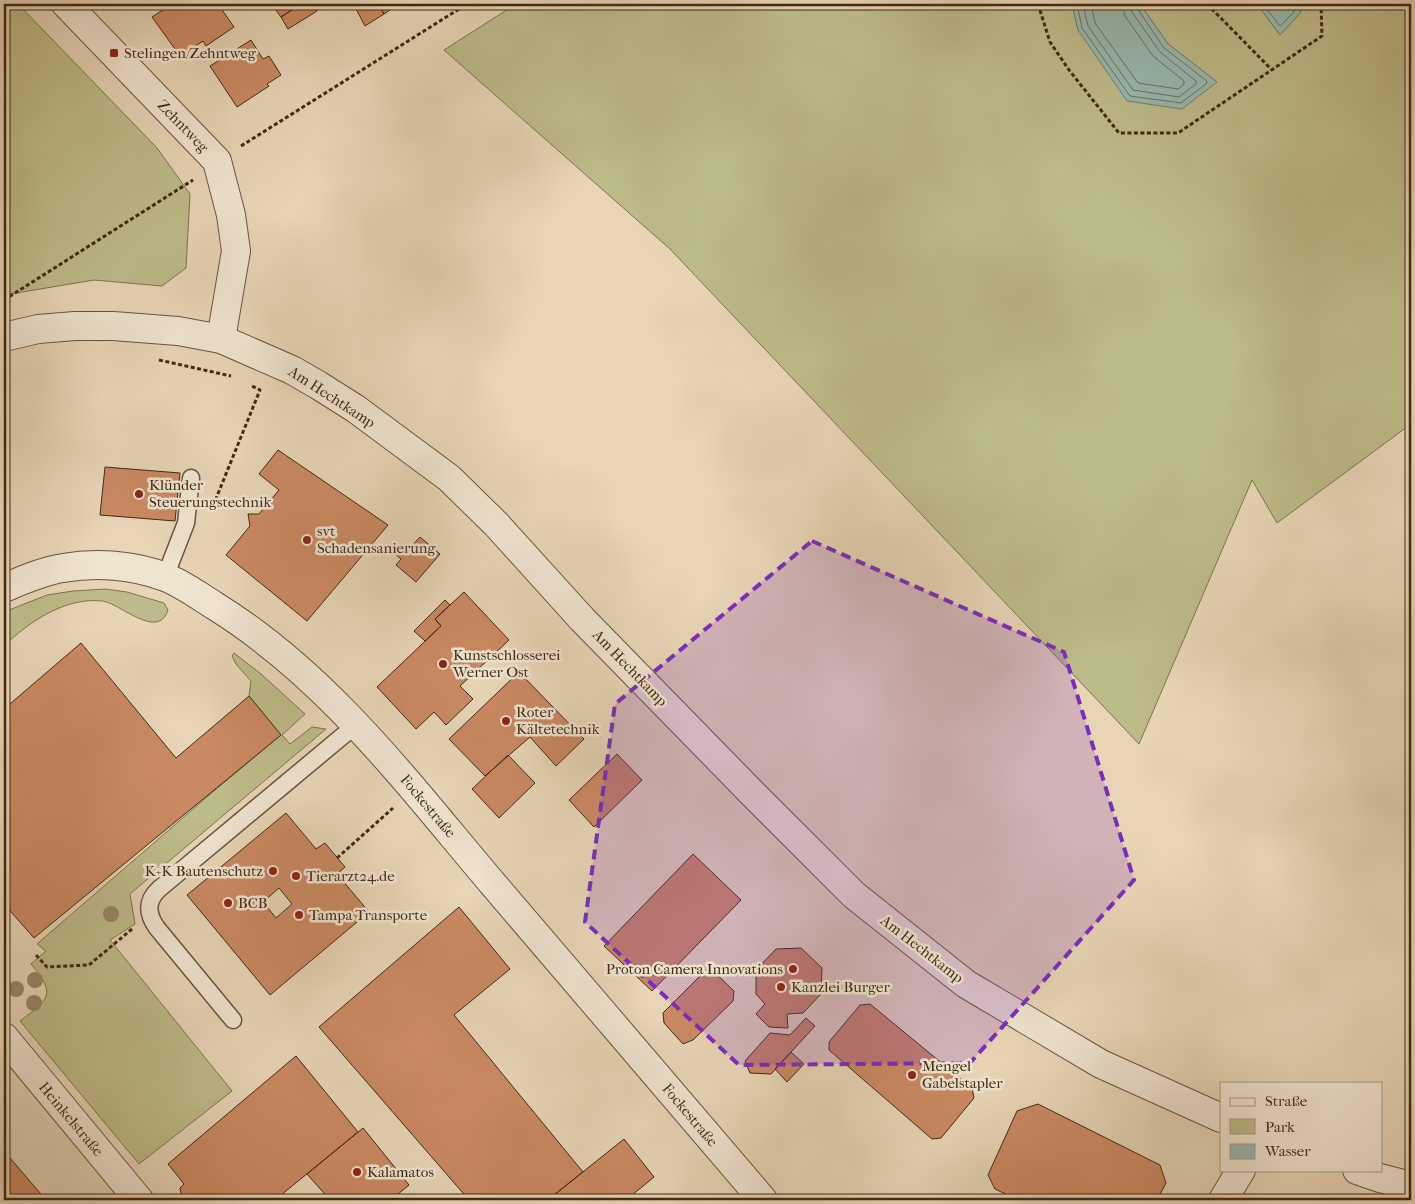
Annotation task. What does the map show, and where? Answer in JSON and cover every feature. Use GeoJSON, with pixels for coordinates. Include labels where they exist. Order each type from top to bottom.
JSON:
{"type":"FeatureCollection","features":[{"type":"Feature","properties":{"kind":"street","name":"Zehntweg"},"geometry":{"type":"LineString","coordinates":[[66,4],[216,161],[231,215],[236,251],[221,339]]}},
{"type":"Feature","properties":{"kind":"street","name":"Am Hechtkamp"},"geometry":{"type":"LineString","coordinates":[[4,337],[38,329],[75,326],[113,326],[178,331],[221,339],[292,370],[356,409],[449,478],[496,524],[582,619],[854,895],[966,984],[1101,1064],[1220,1118]]}},
{"type":"Feature","properties":{"kind":"street","name":"Fockestraße"},"geometry":{"type":"LineString","coordinates":[[4,588],[27,578],[62,568],[99,565],[132,568],[165,577],[228,614],[306,674],[357,724],[415,789],[475,863],[763,1200]]}},
{"type":"Feature","properties":{"kind":"street","name":"Heinkelstraße"},"geometry":{"type":"LineString","coordinates":[[4,1037],[139,1200]]}},
{"type":"Feature","properties":{"kind":"street"},"geometry":{"type":"LineString","coordinates":[[1223,1200],[1240,1172]]}},
{"type":"Feature","properties":{"kind":"street"},"geometry":{"type":"LineString","coordinates":[[1363,1172],[1411,1186]]}},
{"type":"Feature","properties":{"kind":"lane"},"geometry":{"type":"LineString","coordinates":[[165,577],[186,523],[191,478]]}},
{"type":"Feature","properties":{"kind":"lane"},"geometry":{"type":"LineString","coordinates":[[233,1020],[157,928],[149,915],[151,899],[159,889],[357,724]]}},
{"type":"Feature","properties":{"kind":"path"},"geometry":{"type":"LineString","coordinates":[[4,300],[198,176],[216,161],[467,4]]}},
{"type":"Feature","properties":{"kind":"path"},"geometry":{"type":"LineString","coordinates":[[1038,4],[1050,42],[1069,70],[1119,133],[1178,133],[1322,36],[1320,4]]}},
{"type":"Feature","properties":{"kind":"path"},"geometry":{"type":"LineString","coordinates":[[1207,4],[1272,70]]}},
{"type":"Feature","properties":{"kind":"path"},"geometry":{"type":"LineString","coordinates":[[155,359],[200,368],[238,380]]}},
{"type":"Feature","properties":{"kind":"path"},"geometry":{"type":"LineString","coordinates":[[209,514],[260,390],[245,383]]}},
{"type":"Feature","properties":{"kind":"path"},"geometry":{"type":"LineString","coordinates":[[337,858],[415,789]]}},
{"type":"Feature","properties":{"kind":"path"},"geometry":{"type":"LineString","coordinates":[[36,955],[47,967],[89,965],[149,915]]}},
{"type":"Feature","properties":{"kind":"highlighted area"},"geometry":{"type":"Polygon","coordinates":[[[812,541],[1064,652],[1134,880],[970,1063],[739,1065],[585,922],[615,704],[812,541]]]}},
{"type":"Feature","properties":{"kind":"green space"},"geometry":{"type":"Polygon","coordinates":[[[4,4],[18,4],[157,148],[190,194],[186,268],[162,286],[94,280],[4,295],[4,4]]]}},
{"type":"Feature","properties":{"kind":"green space"},"geometry":{"type":"Polygon","coordinates":[[[516,4],[1072,4],[1078,30],[1217,82],[1168,44],[1140,4],[1257,4],[1280,35],[1301,12],[1297,4],[1411,4],[1411,424],[1277,523],[1252,480],[1139,744],[670,249],[444,50],[516,4]]]}},
{"type":"Feature","properties":{"kind":"green space"},"geometry":{"type":"Polygon","coordinates":[[[105,589],[127,592],[164,603],[168,610],[163,619],[156,622],[138,618],[110,603],[102,601],[75,603],[61,607],[36,620],[4,646],[4,612],[47,595],[105,589]]]}},
{"type":"Feature","properties":{"kind":"green space"},"geometry":{"type":"Polygon","coordinates":[[[234,653],[261,674],[305,714],[282,735],[290,744],[312,727],[326,729],[130,894],[135,924],[110,940],[232,1091],[139,1164],[20,1021],[38,1007],[46,996],[47,990],[44,983],[31,964],[46,951],[37,944],[281,735],[249,696],[251,681],[236,664],[232,656],[234,653]]]}},
{"type":"Feature","properties":{"kind":"water"},"geometry":{"type":"Polygon","coordinates":[[[1072,4],[1140,4],[1168,44],[1217,82],[1182,109],[1127,101],[1078,30],[1072,4]]]}},
{"type":"Feature","properties":{"kind":"water"},"geometry":{"type":"Polygon","coordinates":[[[1257,4],[1297,4],[1301,12],[1280,35],[1257,4]]]}},
{"type":"Feature","properties":{"kind":"building"},"geometry":{"type":"Polygon","coordinates":[[[172,4],[218,4],[234,27],[206,46],[203,41],[180,56],[152,17],[172,4]]]}},
{"type":"Feature","properties":{"kind":"building"},"geometry":{"type":"Polygon","coordinates":[[[276,4],[301,4],[281,17],[273,6],[276,4]]]}},
{"type":"Feature","properties":{"kind":"building"},"geometry":{"type":"Polygon","coordinates":[[[301,4],[310,4],[317,11],[288,29],[281,17],[301,4]]]}},
{"type":"Feature","properties":{"kind":"building"},"geometry":{"type":"Polygon","coordinates":[[[359,4],[378,4],[384,14],[365,26],[356,9],[359,4]]]}},
{"type":"Feature","properties":{"kind":"building"},"geometry":{"type":"Polygon","coordinates":[[[378,4],[399,4],[384,14],[378,4]]]}},
{"type":"Feature","properties":{"kind":"building"},"geometry":{"type":"Polygon","coordinates":[[[251,40],[263,59],[269,56],[281,75],[267,84],[269,86],[237,107],[210,66],[251,40]]]}},
{"type":"Feature","properties":{"kind":"building","name":"svt Schadensanierung"},"geometry":{"type":"Polygon","coordinates":[[[278,450],[388,525],[307,621],[226,555],[250,526],[248,514],[259,514],[279,490],[259,474],[278,450]]]}},
{"type":"Feature","properties":{"kind":"building"},"geometry":{"type":"Polygon","coordinates":[[[105,467],[180,473],[175,521],[100,515],[105,467]]]}},
{"type":"Feature","properties":{"kind":"building"},"geometry":{"type":"Polygon","coordinates":[[[420,537],[440,554],[416,582],[396,565],[401,559],[395,554],[403,545],[408,550],[420,537]]]}},
{"type":"Feature","properties":{"kind":"building","name":"Kunstschlosserei Werner Ost"},"geometry":{"type":"Polygon","coordinates":[[[464,592],[509,640],[460,686],[473,699],[446,725],[434,712],[416,729],[377,687],[441,626],[435,619],[464,592]]]}},
{"type":"Feature","properties":{"kind":"building"},"geometry":{"type":"Polygon","coordinates":[[[445,600],[450,605],[435,619],[441,626],[425,641],[414,631],[445,600]]]}},
{"type":"Feature","properties":{"kind":"building"},"geometry":{"type":"Polygon","coordinates":[[[81,643],[176,758],[249,696],[281,735],[34,938],[4,904],[4,709],[81,643]]]}},
{"type":"Feature","properties":{"kind":"building"},"geometry":{"type":"Polygon","coordinates":[[[519,672],[584,739],[556,766],[530,737],[485,776],[449,739],[519,672]]]}},
{"type":"Feature","properties":{"kind":"building"},"geometry":{"type":"Polygon","coordinates":[[[617,754],[642,780],[594,827],[569,800],[617,754]]]}},
{"type":"Feature","properties":{"kind":"building"},"geometry":{"type":"Polygon","coordinates":[[[508,755],[535,783],[499,818],[472,789],[508,755]]]}},
{"type":"Feature","properties":{"kind":"building","name":"BCB"},"geometry":{"type":"Polygon","coordinates":[[[286,813],[316,849],[325,843],[345,867],[337,874],[369,912],[270,995],[187,895],[286,813]],[[279,888],[263,902],[276,918],[292,904],[279,888]]]}},
{"type":"Feature","properties":{"kind":"building"},"geometry":{"type":"Polygon","coordinates":[[[693,854],[741,900],[652,991],[604,946],[693,854]]]}},
{"type":"Feature","properties":{"kind":"building"},"geometry":{"type":"Polygon","coordinates":[[[459,907],[510,969],[454,1015],[583,1172],[548,1200],[469,1200],[319,1027],[459,907]]]}},
{"type":"Feature","properties":{"kind":"building"},"geometry":{"type":"Polygon","coordinates":[[[801,948],[822,968],[821,994],[803,1013],[787,1014],[788,1028],[769,1027],[756,1014],[765,1004],[756,994],[756,970],[776,949],[801,948]]]}},
{"type":"Feature","properties":{"kind":"building"},"geometry":{"type":"Polygon","coordinates":[[[709,967],[734,991],[733,1001],[693,1040],[683,1044],[664,1023],[663,1013],[709,967]]]}},
{"type":"Feature","properties":{"kind":"building"},"geometry":{"type":"Polygon","coordinates":[[[870,1004],[972,1088],[974,1098],[941,1138],[932,1139],[829,1050],[829,1042],[860,1005],[870,1004]]]}},
{"type":"Feature","properties":{"kind":"building"},"geometry":{"type":"Polygon","coordinates":[[[806,1018],[815,1026],[771,1074],[750,1073],[745,1061],[770,1033],[790,1035],[806,1018]]]}},
{"type":"Feature","properties":{"kind":"building"},"geometry":{"type":"Polygon","coordinates":[[[791,1052],[804,1064],[787,1082],[775,1069],[791,1052]]]}},
{"type":"Feature","properties":{"kind":"building"},"geometry":{"type":"Polygon","coordinates":[[[296,1056],[358,1132],[275,1200],[185,1200],[180,1188],[184,1184],[168,1164],[296,1056]]]}},
{"type":"Feature","properties":{"kind":"building"},"geometry":{"type":"Polygon","coordinates":[[[1038,1104],[1160,1165],[1166,1183],[1157,1200],[1018,1200],[995,1189],[988,1175],[1017,1111],[1038,1104]]]}},
{"type":"Feature","properties":{"kind":"building"},"geometry":{"type":"Polygon","coordinates":[[[363,1128],[409,1185],[391,1200],[330,1200],[307,1174],[363,1128]]]}},
{"type":"Feature","properties":{"kind":"building"},"geometry":{"type":"Polygon","coordinates":[[[624,1139],[654,1177],[626,1200],[559,1200],[554,1195],[624,1139]]]}},
{"type":"Feature","properties":{"kind":"building"},"geometry":{"type":"Polygon","coordinates":[[[4,1151],[46,1200],[4,1200],[4,1151]]]}},
{"type":"Feature","properties":{"kind":"building"},"geometry":{"type":"Polygon","coordinates":[[[900,1195],[911,1200],[894,1200],[900,1195]]]}},
{"type":"Feature","properties":{"kind":"place","name":"Stelingen/Zehntweg"},"geometry":{"type":"Point","coordinates":[114,53]}},
{"type":"Feature","properties":{"kind":"place","name":"Klünder Steuerungstechnik"},"geometry":{"type":"Point","coordinates":[139,494]}},
{"type":"Feature","properties":{"kind":"place","name":"svt Schadensanierung"},"geometry":{"type":"Point","coordinates":[307,540]}},
{"type":"Feature","properties":{"kind":"place","name":"Kunstschlosserei Werner Ost"},"geometry":{"type":"Point","coordinates":[443,664]}},
{"type":"Feature","properties":{"kind":"place","name":"Roter Kältetechnik"},"geometry":{"type":"Point","coordinates":[506,721]}},
{"type":"Feature","properties":{"kind":"place","name":"K+K Bautenschutz"},"geometry":{"type":"Point","coordinates":[273,871]}},
{"type":"Feature","properties":{"kind":"place","name":"Tierarzt24.de"},"geometry":{"type":"Point","coordinates":[296,876]}},
{"type":"Feature","properties":{"kind":"place","name":"BCB"},"geometry":{"type":"Point","coordinates":[228,903]}},
{"type":"Feature","properties":{"kind":"place","name":"Tampa Transporte"},"geometry":{"type":"Point","coordinates":[299,915]}},
{"type":"Feature","properties":{"kind":"place","name":"Proton Camera Innovations"},"geometry":{"type":"Point","coordinates":[793,969]}},
{"type":"Feature","properties":{"kind":"place","name":"Kanzlei Burger"},"geometry":{"type":"Point","coordinates":[781,987]}},
{"type":"Feature","properties":{"kind":"place","name":"Mengel Gabelstapler"},"geometry":{"type":"Point","coordinates":[912,1075]}},
{"type":"Feature","properties":{"kind":"place","name":"Kalamatos"},"geometry":{"type":"Point","coordinates":[357,1172]}}]}
